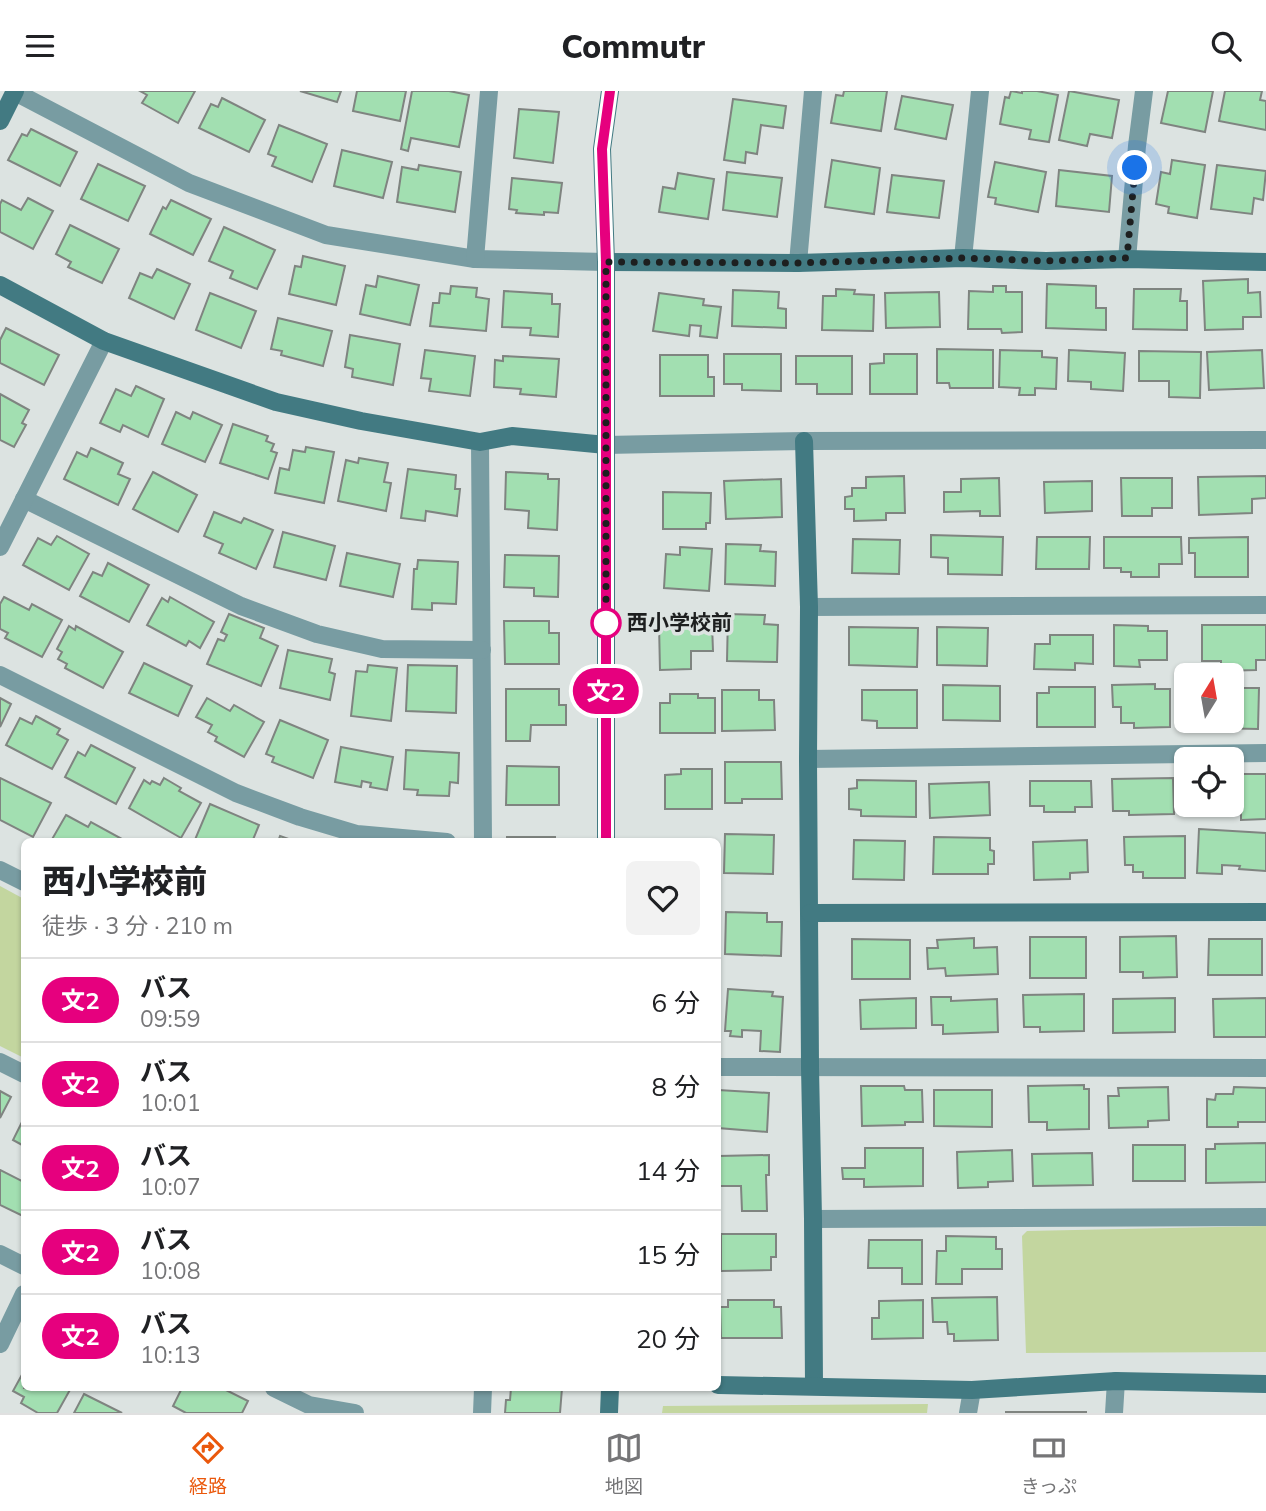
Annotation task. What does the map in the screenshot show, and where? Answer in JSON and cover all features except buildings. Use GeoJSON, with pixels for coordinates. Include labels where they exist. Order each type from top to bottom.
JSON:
{"type":"FeatureCollection","features":[{"type":"Feature","properties":{"kind":"street"},"geometry":{"type":"LineString","coordinates":[[475,259],[489,91]]}},
{"type":"Feature","properties":{"kind":"street"},"geometry":{"type":"LineString","coordinates":[[606,838],[606,262],[602,149],[610,91]]}},
{"type":"Feature","properties":{"kind":"street"},"geometry":{"type":"LineString","coordinates":[[798,263],[813,91]]}},
{"type":"Feature","properties":{"kind":"street"},"geometry":{"type":"LineString","coordinates":[[963,258],[980,91]]}},
{"type":"Feature","properties":{"kind":"street"},"geometry":{"type":"LineString","coordinates":[[1127,258],[1136,146],[1144,91]]}},
{"type":"Feature","properties":{"kind":"street"},"geometry":{"type":"LineString","coordinates":[[0,121],[15,92],[189,183],[326,235],[475,259],[798,263],[963,258],[1046,261],[1127,258],[1266,262]]}},
{"type":"Feature","properties":{"kind":"street"},"geometry":{"type":"LineString","coordinates":[[0,285],[104,341],[276,402],[360,421],[480,442],[512,436],[606,445],[804,441],[1266,440]]}},
{"type":"Feature","properties":{"kind":"street"},"geometry":{"type":"LineString","coordinates":[[0,547],[104,341]]}},
{"type":"Feature","properties":{"kind":"street"},"geometry":{"type":"LineString","coordinates":[[804,441],[809,607],[814,1385]]}},
{"type":"Feature","properties":{"kind":"street"},"geometry":{"type":"LineString","coordinates":[[480,442],[483,838]]}},
{"type":"Feature","properties":{"kind":"street"},"geometry":{"type":"LineString","coordinates":[[24,499],[241,606],[317,634],[382,649],[482,650]]}},
{"type":"Feature","properties":{"kind":"street"},"geometry":{"type":"LineString","coordinates":[[809,607],[1266,605]]}},
{"type":"Feature","properties":{"kind":"street"},"geometry":{"type":"LineString","coordinates":[[0,675],[236,793],[300,817],[357,834],[402,838]]}},
{"type":"Feature","properties":{"kind":"street"},"geometry":{"type":"LineString","coordinates":[[808,758],[1266,753]]}},
{"type":"Feature","properties":{"kind":"street"},"geometry":{"type":"LineString","coordinates":[[0,870],[21,880]]}},
{"type":"Feature","properties":{"kind":"street"},"geometry":{"type":"LineString","coordinates":[[810,913],[1266,912]]}},
{"type":"Feature","properties":{"kind":"street"},"geometry":{"type":"LineString","coordinates":[[0,1062],[21,1072]]}},
{"type":"Feature","properties":{"kind":"street"},"geometry":{"type":"LineString","coordinates":[[721,1067],[1266,1068]]}},
{"type":"Feature","properties":{"kind":"street"},"geometry":{"type":"LineString","coordinates":[[813,1219],[1266,1217]]}},
{"type":"Feature","properties":{"kind":"street"},"geometry":{"type":"LineString","coordinates":[[0,1254],[21,1264]]}},
{"type":"Feature","properties":{"kind":"street"},"geometry":{"type":"LineString","coordinates":[[0,1344],[21,1300]]}},
{"type":"Feature","properties":{"kind":"street"},"geometry":{"type":"LineString","coordinates":[[721,1385],[972,1390],[1116,1381],[1266,1384]]}},
{"type":"Feature","properties":{"kind":"street"},"geometry":{"type":"LineString","coordinates":[[1114,1413],[1116,1381]]}},
{"type":"Feature","properties":{"kind":"street"},"geometry":{"type":"LineString","coordinates":[[968,1413],[972,1390]]}},
{"type":"Feature","properties":{"kind":"street"},"geometry":{"type":"LineString","coordinates":[[280,1391],[309,1405],[355,1413]]}},
{"type":"Feature","properties":{"kind":"street"},"geometry":{"type":"LineString","coordinates":[[482,1413],[483,1391]]}},
{"type":"Feature","properties":{"kind":"street"},"geometry":{"type":"LineString","coordinates":[[609,1413],[610,1391]]}},
{"type":"Feature","properties":{"kind":"green space"},"geometry":{"type":"Polygon","coordinates":[[[0,886],[21,897],[21,1056],[0,1046],[0,886]]]}},
{"type":"Feature","properties":{"kind":"green space"},"geometry":{"type":"Polygon","coordinates":[[[1266,1226],[1266,1352],[1026,1353],[1022,1236],[1027,1231],[1266,1226]]]}},
{"type":"Feature","properties":{"kind":"green space"},"geometry":{"type":"Polygon","coordinates":[[[928,1404],[927,1413],[662,1413],[663,1406],[928,1404]]]}},
{"type":"Feature","properties":{"kind":"bus line","name":"文2"},"geometry":{"type":"LineString","coordinates":[[606,838],[606,262],[602,149],[610,91]]}},
{"type":"Feature","properties":{"kind":"place","name":"西小学校前"},"geometry":{"type":"Point","coordinates":[606,623]}},
{"type":"Feature","properties":{"kind":"route"},"geometry":{"type":"LineString","coordinates":[[606,623],[606,630],[606,262],[798,263],[963,258],[1046,261],[1127,258],[1135,168]]}}]}
